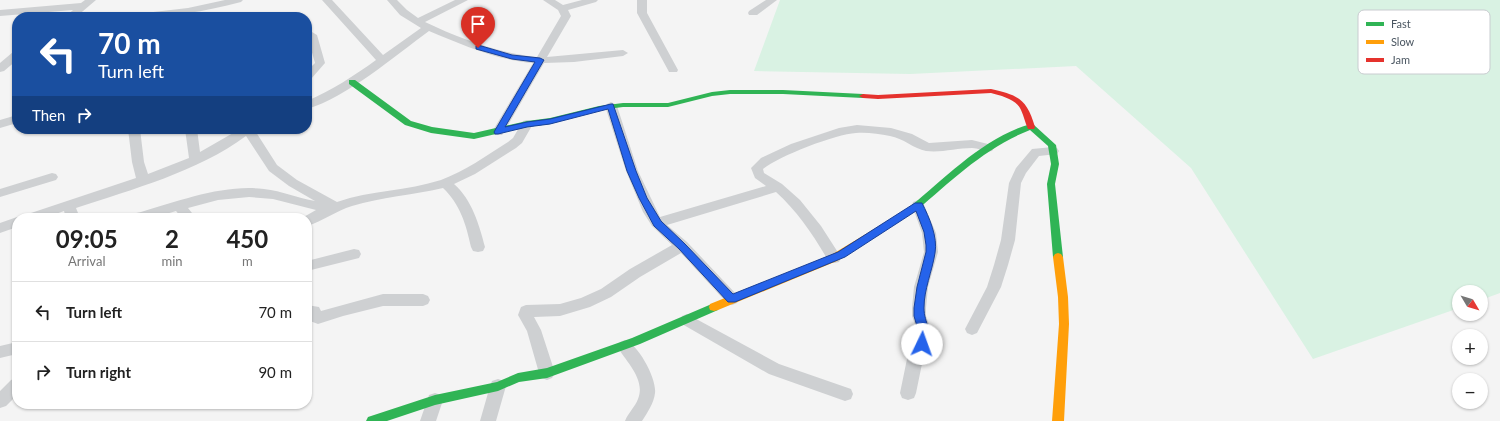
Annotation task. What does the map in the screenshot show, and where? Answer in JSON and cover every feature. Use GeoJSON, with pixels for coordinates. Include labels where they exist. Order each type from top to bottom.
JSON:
{"type":"FeatureCollection","features":[{"type":"Feature","properties":{"kind":"street"},"geometry":{"type":"LineString","coordinates":[[13,12],[23,0]]}},
{"type":"Feature","properties":{"kind":"street"},"geometry":{"type":"LineString","coordinates":[[188,0],[188,11]]}},
{"type":"Feature","properties":{"kind":"street"},"geometry":{"type":"LineString","coordinates":[[179,12],[238,0]]}},
{"type":"Feature","properties":{"kind":"street"},"geometry":{"type":"LineString","coordinates":[[327,0],[382,60]]}},
{"type":"Feature","properties":{"kind":"street"},"geometry":{"type":"LineString","coordinates":[[392,0],[403,14],[417,22],[494,53],[525,59],[540,60],[569,59],[623,52]]}},
{"type":"Feature","properties":{"kind":"street"},"geometry":{"type":"LineString","coordinates":[[417,22],[462,0]]}},
{"type":"Feature","properties":{"kind":"street"},"geometry":{"type":"LineString","coordinates":[[498,132],[566,16],[562,8],[548,0]]}},
{"type":"Feature","properties":{"kind":"street"},"geometry":{"type":"LineString","coordinates":[[562,8],[593,0]]}},
{"type":"Feature","properties":{"kind":"street"},"geometry":{"type":"LineString","coordinates":[[642,0],[642,13],[672,70]]}},
{"type":"Feature","properties":{"kind":"street"},"geometry":{"type":"LineString","coordinates":[[753,13],[772,0]]}},
{"type":"Feature","properties":{"kind":"street"},"geometry":{"type":"LineString","coordinates":[[13,12],[87,3]]}},
{"type":"Feature","properties":{"kind":"street"},"geometry":{"type":"LineString","coordinates":[[76,12],[87,3]]}},
{"type":"Feature","properties":{"kind":"street"},"geometry":{"type":"LineString","coordinates":[[0,13],[12,12]]}},
{"type":"Feature","properties":{"kind":"street"},"geometry":{"type":"LineString","coordinates":[[312,103],[332,94],[352,82],[428,27]]}},
{"type":"Feature","properties":{"kind":"street"},"geometry":{"type":"LineString","coordinates":[[312,35],[320,63],[312,72]]}},
{"type":"Feature","properties":{"kind":"street"},"geometry":{"type":"LineString","coordinates":[[0,69],[12,58]]}},
{"type":"Feature","properties":{"kind":"street"},"geometry":{"type":"LineString","coordinates":[[352,82],[408,123],[431,130],[474,136],[498,132],[527,124],[550,121],[611,106],[668,105],[712,94],[730,92],[783,92],[878,97],[983,90],[1006,95],[1019,101],[1027,111],[1031,127],[1053,147],[1055,164],[1052,184],[1054,225],[1063,297],[1064,324],[1058,421]]}},
{"type":"Feature","properties":{"kind":"street"},"geometry":{"type":"LineString","coordinates":[[611,106],[632,171],[643,198],[657,223],[682,246],[732,299]]}},
{"type":"Feature","properties":{"kind":"street"},"geometry":{"type":"LineString","coordinates":[[0,124],[12,120]]}},
{"type":"Feature","properties":{"kind":"street"},"geometry":{"type":"LineString","coordinates":[[312,218],[336,206],[362,199],[417,190],[445,183],[471,171],[506,150],[518,140],[527,124]]}},
{"type":"Feature","properties":{"kind":"street"},"geometry":{"type":"LineString","coordinates":[[372,421],[435,400],[498,386],[518,378],[547,373],[625,346],[732,299],[834,258],[858,245],[918,205],[973,158],[988,148],[1031,127]]}},
{"type":"Feature","properties":{"kind":"street"},"geometry":{"type":"LineString","coordinates":[[834,258],[804,212],[778,187],[762,178],[757,171],[758,166],[785,151],[843,131],[857,129],[891,132],[908,137],[927,147],[933,148],[979,144],[988,148]]}},
{"type":"Feature","properties":{"kind":"street"},"geometry":{"type":"LineString","coordinates":[[135,134],[138,162],[143,180]]}},
{"type":"Feature","properties":{"kind":"street"},"geometry":{"type":"LineString","coordinates":[[192,134],[195,160]]}},
{"type":"Feature","properties":{"kind":"street"},"geometry":{"type":"LineString","coordinates":[[45,213],[143,180],[195,160],[226,144],[241,134]]}},
{"type":"Feature","properties":{"kind":"street"},"geometry":{"type":"LineString","coordinates":[[251,134],[269,162],[280,174],[336,206]]}},
{"type":"Feature","properties":{"kind":"street"},"geometry":{"type":"LineString","coordinates":[[972,329],[994,287],[1001,265],[1008,240],[1015,183],[1020,171],[1036,152],[1053,151]]}},
{"type":"Feature","properties":{"kind":"street"},"geometry":{"type":"LineString","coordinates":[[0,193],[52,177]]}},
{"type":"Feature","properties":{"kind":"street"},"geometry":{"type":"LineString","coordinates":[[445,183],[461,198],[474,230],[478,247]]}},
{"type":"Feature","properties":{"kind":"street"},"geometry":{"type":"LineString","coordinates":[[657,223],[778,187]]}},
{"type":"Feature","properties":{"kind":"street"},"geometry":{"type":"LineString","coordinates":[[156,213],[207,198],[262,193],[311,205],[336,206]]}},
{"type":"Feature","properties":{"kind":"street"},"geometry":{"type":"LineString","coordinates":[[69,205],[71,213]]}},
{"type":"Feature","properties":{"kind":"street"},"geometry":{"type":"LineString","coordinates":[[908,393],[915,359],[925,333],[919,316],[919,308],[924,278],[931,252],[929,232],[918,205]]}},
{"type":"Feature","properties":{"kind":"street"},"geometry":{"type":"LineString","coordinates":[[179,206],[185,213]]}},
{"type":"Feature","properties":{"kind":"street"},"geometry":{"type":"LineString","coordinates":[[0,228],[12,224]]}},
{"type":"Feature","properties":{"kind":"street"},"geometry":{"type":"LineString","coordinates":[[547,373],[534,330],[525,315],[526,311],[560,310],[585,303],[606,293],[682,246]]}},
{"type":"Feature","properties":{"kind":"street"},"geometry":{"type":"LineString","coordinates":[[312,265],[354,254]]}},
{"type":"Feature","properties":{"kind":"street"},"geometry":{"type":"LineString","coordinates":[[312,311],[314,311],[315,317],[318,318],[378,301],[423,300]]}},
{"type":"Feature","properties":{"kind":"street"},"geometry":{"type":"LineString","coordinates":[[687,320],[774,369],[845,394]]}},
{"type":"Feature","properties":{"kind":"street"},"geometry":{"type":"LineString","coordinates":[[625,346],[646,380],[648,387],[646,399],[633,421]]}},
{"type":"Feature","properties":{"kind":"street"},"geometry":{"type":"LineString","coordinates":[[0,352],[12,349]]}},
{"type":"Feature","properties":{"kind":"street"},"geometry":{"type":"LineString","coordinates":[[488,421],[498,386]]}},
{"type":"Feature","properties":{"kind":"street"},"geometry":{"type":"LineString","coordinates":[[0,401],[12,390]]}},
{"type":"Feature","properties":{"kind":"street"},"geometry":{"type":"LineString","coordinates":[[428,421],[435,400]]}},
{"type":"Feature","properties":{"kind":"green space"},"geometry":{"type":"Polygon","coordinates":[[[780,0],[1500,0],[1500,293],[1488,297],[1488,285],[1452,285],[1452,310],[1313,359],[1191,168],[1076,66],[910,74],[754,71],[780,0]]]}},
{"type":"Feature","properties":{"kind":"traffic: fast"},"geometry":{"type":"LineString","coordinates":[[352,82],[408,123],[431,130],[474,136],[527,124],[550,121],[599,108],[623,105],[668,105],[712,94],[730,92],[783,92],[863,96]]}},
{"type":"Feature","properties":{"kind":"traffic: fast"},"geometry":{"type":"LineString","coordinates":[[914,208],[973,158],[1013,134],[1031,127],[1052,145],[1055,164],[1051,184],[1058,257]]}},
{"type":"Feature","properties":{"kind":"traffic: fast"},"geometry":{"type":"LineString","coordinates":[[372,421],[435,400],[498,386],[518,378],[547,373],[636,341],[714,307]]}},
{"type":"Feature","properties":{"kind":"traffic: slow"},"geometry":{"type":"LineString","coordinates":[[714,307],[834,258],[914,208]]}},
{"type":"Feature","properties":{"kind":"traffic: slow"},"geometry":{"type":"LineString","coordinates":[[1058,257],[1063,297],[1064,324],[1058,421]]}},
{"type":"Feature","properties":{"kind":"traffic: jam"},"geometry":{"type":"LineString","coordinates":[[863,96],[878,97],[991,91],[1014,98],[1018,101],[1026,111],[1031,127]]}},
{"type":"Feature","properties":{"kind":"route"},"geometry":{"type":"LineString","coordinates":[[478,48],[512,57],[540,60],[498,132],[527,124],[570,117],[611,106],[616,128],[632,171],[650,212],[657,223],[682,246],[732,299],[841,255],[918,205],[929,232],[931,245],[931,252],[922,287],[919,308],[919,316],[925,333],[922,344]]}}]}
